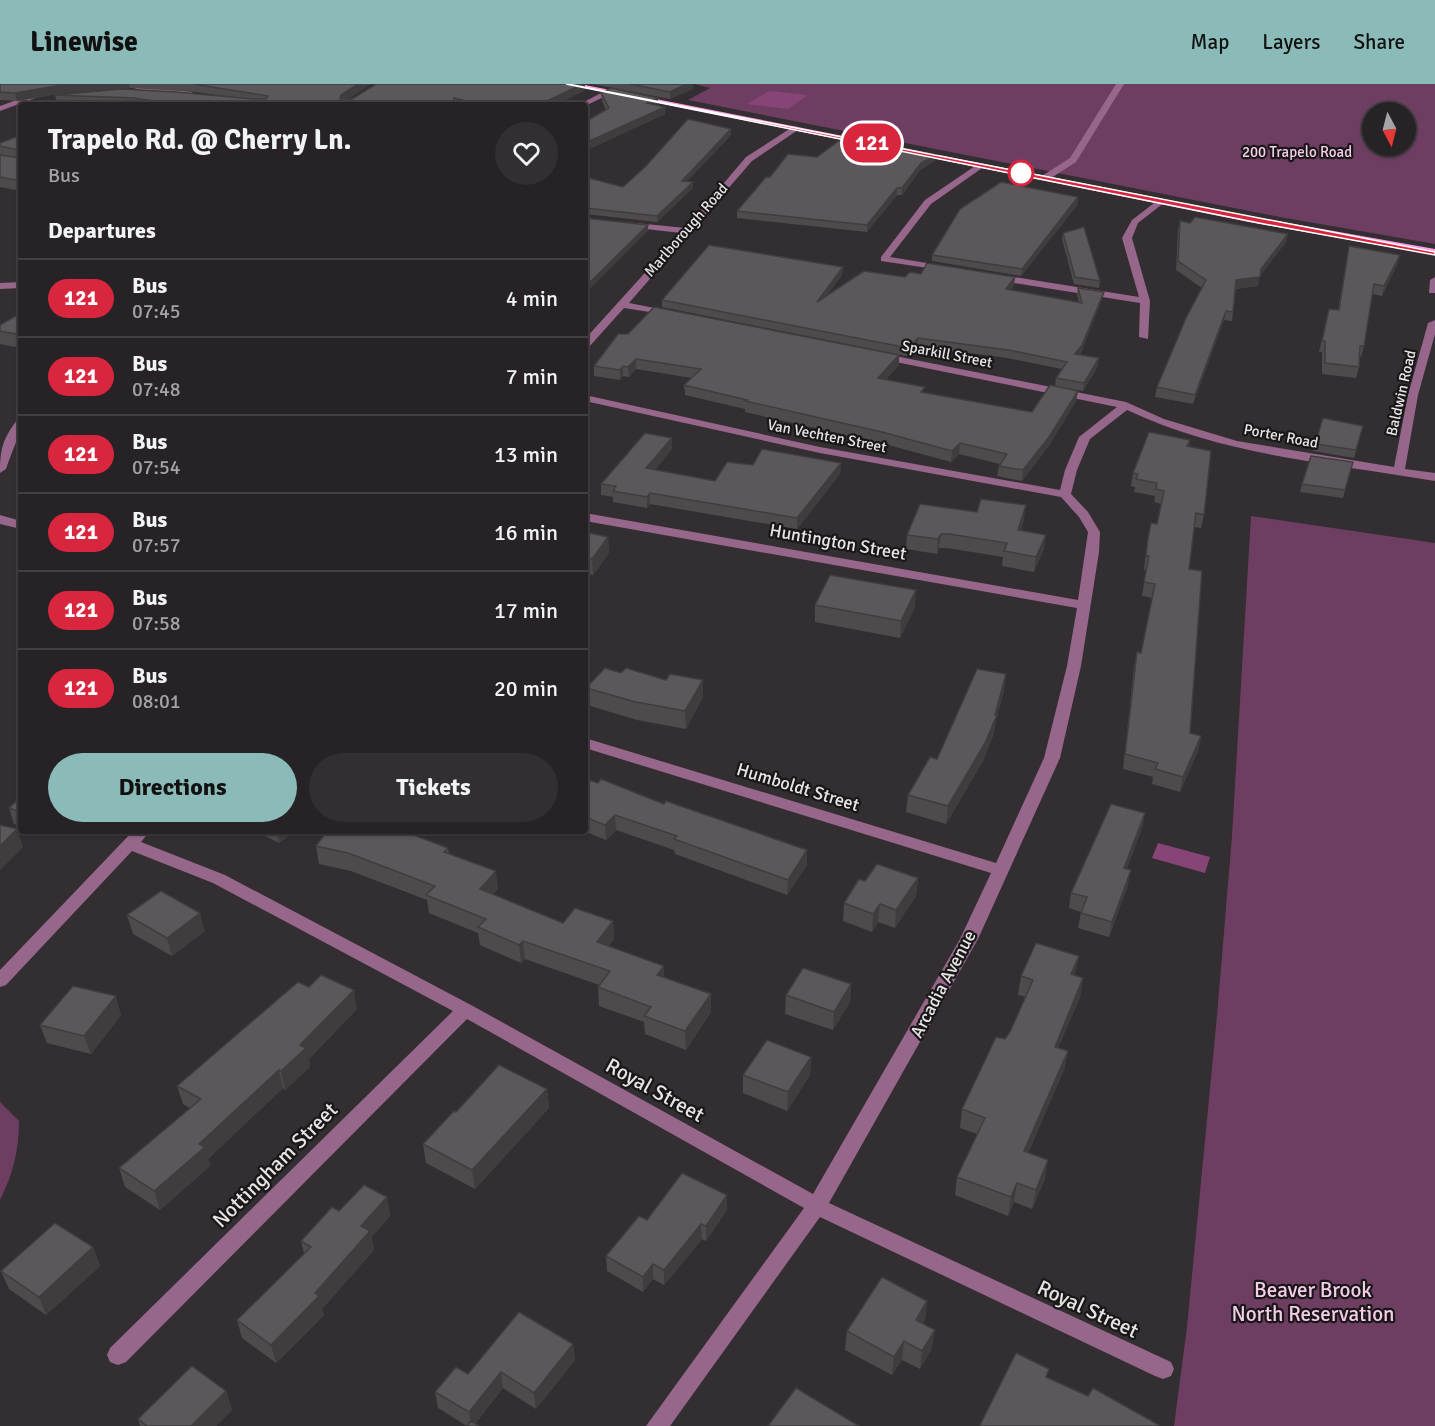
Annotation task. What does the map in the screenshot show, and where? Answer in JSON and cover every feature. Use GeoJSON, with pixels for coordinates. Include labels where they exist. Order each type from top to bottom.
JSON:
{"type":"FeatureCollection","features":[{"type":"Feature","properties":{"kind":"main road"},"geometry":{"type":"LineString","coordinates":[[568,84],[1161,202],[1435,252]]}},
{"type":"Feature","properties":{"kind":"street"},"geometry":{"type":"LineString","coordinates":[[1045,178],[1073,160],[1120,84]]}},
{"type":"Feature","properties":{"kind":"street"},"geometry":{"type":"LineString","coordinates":[[128,87],[204,96]]}},
{"type":"Feature","properties":{"kind":"street"},"geometry":{"type":"LineString","coordinates":[[0,109],[32,96],[52,91]]}},
{"type":"Feature","properties":{"kind":"street"},"geometry":{"type":"LineString","coordinates":[[588,102],[610,92]]}},
{"type":"Feature","properties":{"kind":"street","name":"Marlborough Road"},"geometry":{"type":"LineString","coordinates":[[588,342],[688,231],[749,159],[797,128]]}},
{"type":"Feature","properties":{"kind":"street"},"geometry":{"type":"LineString","coordinates":[[952,270],[884,259],[928,202],[981,166]]}},
{"type":"Feature","properties":{"kind":"street"},"geometry":{"type":"LineString","coordinates":[[1144,338],[1145,301],[1127,244],[1128,232],[1137,220],[1161,202]]}},
{"type":"Feature","properties":{"kind":"street"},"geometry":{"type":"LineString","coordinates":[[619,223],[688,231]]}},
{"type":"Feature","properties":{"kind":"street"},"geometry":{"type":"LineString","coordinates":[[986,276],[1145,301]]}},
{"type":"Feature","properties":{"kind":"street"},"geometry":{"type":"LineString","coordinates":[[1432,291],[1435,280]]}},
{"type":"Feature","properties":{"kind":"street"},"geometry":{"type":"LineString","coordinates":[[0,286],[18,285]]}},
{"type":"Feature","properties":{"kind":"street"},"geometry":{"type":"LineString","coordinates":[[621,304],[679,315]]}},
{"type":"Feature","properties":{"kind":"street","name":"Baldwin Road"},"geometry":{"type":"LineString","coordinates":[[1399,470],[1413,395],[1433,323]]}},
{"type":"Feature","properties":{"kind":"street","name":"Sparkill Street"},"geometry":{"type":"LineString","coordinates":[[863,352],[1126,405]]}},
{"type":"Feature","properties":{"kind":"street","name":"Van Vechten Street"},"geometry":{"type":"LineString","coordinates":[[588,399],[820,450],[1065,494]]}},
{"type":"Feature","properties":{"kind":"street"},"geometry":{"type":"LineString","coordinates":[[1065,494],[1071,470],[1085,437],[1126,405]]}},
{"type":"Feature","properties":{"kind":"street","name":"Porter Road"},"geometry":{"type":"LineString","coordinates":[[1126,405],[1188,430],[1245,446],[1435,477]]}},
{"type":"Feature","properties":{"kind":"street"},"geometry":{"type":"LineString","coordinates":[[0,428],[18,425]]}},
{"type":"Feature","properties":{"kind":"street"},"geometry":{"type":"LineString","coordinates":[[0,469],[18,425]]}},
{"type":"Feature","properties":{"kind":"street","name":"Arcadia Avenue"},"geometry":{"type":"LineString","coordinates":[[657,1426],[817,1206],[969,939],[1052,758],[1074,666],[1092,571],[1094,532],[1084,515],[1065,494]]}},
{"type":"Feature","properties":{"kind":"street","name":"Huntington Street"},"geometry":{"type":"LineString","coordinates":[[588,517],[1085,605]]}},
{"type":"Feature","properties":{"kind":"street"},"geometry":{"type":"LineString","coordinates":[[0,521],[18,524]]}},
{"type":"Feature","properties":{"kind":"street","name":"Humboldt Street"},"geometry":{"type":"LineString","coordinates":[[588,743],[999,870]]}},
{"type":"Feature","properties":{"kind":"street"},"geometry":{"type":"LineString","coordinates":[[0,981],[136,838]]}},
{"type":"Feature","properties":{"kind":"street","name":"Royal Street"},"geometry":{"type":"LineString","coordinates":[[136,838],[219,879],[465,1010],[817,1206],[1162,1369]]}},
{"type":"Feature","properties":{"kind":"street","name":"Nottingham Street"},"geometry":{"type":"LineString","coordinates":[[118,1354],[465,1010]]}},
{"type":"Feature","properties":{"kind":"green space","name":"200 Trapelo Road"},"geometry":{"type":"Polygon","coordinates":[[[695,84],[1435,84],[1435,244],[1280,217],[688,100],[710,88],[695,84]]]}},
{"type":"Feature","properties":{"kind":"green space","name":"Beaver Brook North Reservation"},"geometry":{"type":"Polygon","coordinates":[[[1251,516],[1435,543],[1435,1426],[1174,1426],[1187,1327],[1217,1016],[1232,836],[1251,516]]]}},
{"type":"Feature","properties":{"kind":"green space"},"geometry":{"type":"Polygon","coordinates":[[[0,1102],[19,1121],[14,1162],[0,1200],[0,1102]]]}},
{"type":"Feature","properties":{"kind":"shaded area"},"geometry":{"type":"Polygon","coordinates":[[[769,91],[808,95],[788,109],[747,104],[769,91]]]}},
{"type":"Feature","properties":{"kind":"shaded area"},"geometry":{"type":"Polygon","coordinates":[[[1158,843],[1210,857],[1205,873],[1152,858],[1158,843]]]}},
{"type":"Feature","properties":{"kind":"building"},"geometry":{"type":"Polygon","coordinates":[[[0,84],[75,84],[15,93],[0,92],[0,84]]]}},
{"type":"Feature","properties":{"kind":"building"},"geometry":{"type":"Polygon","coordinates":[[[193,84],[358,84],[341,95],[340,99],[352,99],[376,84],[582,84],[545,102],[471,102],[454,98],[453,102],[160,102],[134,98],[55,95],[121,89],[253,99],[266,99],[268,96],[193,84]]]}},
{"type":"Feature","properties":{"kind":"building"},"geometry":{"type":"Polygon","coordinates":[[[630,84],[686,84],[670,92],[630,84]]]}},
{"type":"Feature","properties":{"kind":"building"},"geometry":{"type":"Polygon","coordinates":[[[611,88],[658,98],[647,103],[665,107],[588,142],[588,120],[609,108],[601,93],[611,88]]]}},
{"type":"Feature","properties":{"kind":"building"},"geometry":{"type":"Polygon","coordinates":[[[688,119],[731,129],[682,181],[693,182],[657,216],[588,208],[588,178],[623,187],[646,166],[688,119]]]}},
{"type":"Feature","properties":{"kind":"building"},"geometry":{"type":"Polygon","coordinates":[[[18,136],[18,150],[0,146],[0,143],[18,136]]]}},
{"type":"Feature","properties":{"kind":"building"},"geometry":{"type":"Polygon","coordinates":[[[840,140],[936,155],[921,163],[902,188],[897,188],[867,225],[737,211],[766,177],[770,177],[788,154],[817,157],[840,140]]]}},
{"type":"Feature","properties":{"kind":"building"},"geometry":{"type":"Polygon","coordinates":[[[0,155],[18,158],[18,180],[0,177],[0,155]]]}},
{"type":"Feature","properties":{"kind":"building"},"geometry":{"type":"Polygon","coordinates":[[[1001,182],[1078,197],[1022,269],[932,255],[960,209],[1001,182]]]}},
{"type":"Feature","properties":{"kind":"building"},"geometry":{"type":"Polygon","coordinates":[[[1195,217],[1288,234],[1261,269],[1260,277],[1236,280],[1233,312],[1226,311],[1195,395],[1157,387],[1186,318],[1206,280],[1178,261],[1180,221],[1190,223],[1195,217]]]}},
{"type":"Feature","properties":{"kind":"building"},"geometry":{"type":"Polygon","coordinates":[[[588,218],[648,225],[588,284],[588,218]]]}},
{"type":"Feature","properties":{"kind":"building"},"geometry":{"type":"Polygon","coordinates":[[[1084,227],[1100,281],[1075,277],[1063,233],[1084,227]]]}},
{"type":"Feature","properties":{"kind":"building"},"geometry":{"type":"Polygon","coordinates":[[[709,245],[843,267],[817,302],[864,271],[905,277],[910,272],[921,274],[927,263],[1015,277],[1006,289],[1082,303],[1078,288],[1104,292],[1082,345],[1075,354],[1099,358],[1084,383],[1056,378],[1067,362],[1008,350],[918,338],[908,348],[662,300],[709,245]]]}},
{"type":"Feature","properties":{"kind":"building"},"geometry":{"type":"Polygon","coordinates":[[[1349,246],[1400,255],[1384,286],[1374,284],[1364,346],[1360,346],[1359,367],[1325,363],[1325,341],[1322,341],[1329,309],[1339,310],[1349,246]]]}},
{"type":"Feature","properties":{"kind":"building"},"geometry":{"type":"Polygon","coordinates":[[[654,307],[899,355],[878,378],[925,387],[921,392],[1032,412],[1050,385],[1078,391],[1049,437],[1023,470],[999,466],[1007,454],[960,443],[952,451],[684,385],[701,369],[636,359],[628,367],[623,366],[620,370],[594,366],[618,334],[628,334],[654,307]]]}},
{"type":"Feature","properties":{"kind":"building"},"geometry":{"type":"Polygon","coordinates":[[[18,315],[18,334],[0,331],[0,325],[18,315]]]}},
{"type":"Feature","properties":{"kind":"building"},"geometry":{"type":"Polygon","coordinates":[[[1323,418],[1363,426],[1356,450],[1315,444],[1323,418]]]}},
{"type":"Feature","properties":{"kind":"building"},"geometry":{"type":"Polygon","coordinates":[[[1149,432],[1190,440],[1187,446],[1211,451],[1204,515],[1196,513],[1189,569],[1202,571],[1190,733],[1201,736],[1183,777],[1155,769],[1158,763],[1125,754],[1137,652],[1141,653],[1155,584],[1144,582],[1149,556],[1146,556],[1148,538],[1151,523],[1157,524],[1164,491],[1156,489],[1157,483],[1136,479],[1138,474],[1133,473],[1149,432]]]}},
{"type":"Feature","properties":{"kind":"building"},"geometry":{"type":"Polygon","coordinates":[[[645,433],[672,438],[646,468],[715,481],[727,462],[753,465],[762,449],[841,463],[797,518],[650,493],[647,497],[613,491],[616,486],[601,484],[645,433]]]}},
{"type":"Feature","properties":{"kind":"building"},"geometry":{"type":"Polygon","coordinates":[[[1311,456],[1353,462],[1345,490],[1302,484],[1311,456]]]}},
{"type":"Feature","properties":{"kind":"building"},"geometry":{"type":"Polygon","coordinates":[[[981,499],[1026,505],[1018,530],[1046,535],[1036,557],[1004,551],[1007,543],[949,534],[941,534],[938,539],[907,535],[920,504],[977,512],[981,499]]]}},
{"type":"Feature","properties":{"kind":"building"},"geometry":{"type":"Polygon","coordinates":[[[588,533],[608,537],[592,559],[588,558],[588,533]]]}},
{"type":"Feature","properties":{"kind":"building"},"geometry":{"type":"Polygon","coordinates":[[[830,575],[916,590],[901,621],[815,605],[830,575]]]}},
{"type":"Feature","properties":{"kind":"building"},"geometry":{"type":"Polygon","coordinates":[[[605,668],[621,673],[626,668],[666,680],[670,674],[703,680],[685,711],[636,702],[588,689],[605,668]]]}},
{"type":"Feature","properties":{"kind":"building"},"geometry":{"type":"Polygon","coordinates":[[[977,669],[1006,674],[995,715],[997,715],[985,743],[948,806],[908,795],[930,757],[937,759],[977,669]]]}},
{"type":"Feature","properties":{"kind":"building"},"geometry":{"type":"Polygon","coordinates":[[[601,779],[664,804],[666,801],[807,850],[788,880],[674,839],[677,836],[615,815],[605,825],[588,818],[588,780],[598,783],[601,779]]]}},
{"type":"Feature","properties":{"kind":"building"},"geometry":{"type":"Polygon","coordinates":[[[18,800],[18,811],[9,808],[18,800]]]}},
{"type":"Feature","properties":{"kind":"building"},"geometry":{"type":"Polygon","coordinates":[[[1111,804],[1145,813],[1124,868],[1131,870],[1112,922],[1081,913],[1087,897],[1071,893],[1111,804]]]}},
{"type":"Feature","properties":{"kind":"building"},"geometry":{"type":"Polygon","coordinates":[[[0,825],[17,829],[0,846],[0,825]]]}},
{"type":"Feature","properties":{"kind":"building"},"geometry":{"type":"Polygon","coordinates":[[[325,834],[411,834],[448,848],[444,852],[496,871],[480,889],[563,923],[575,908],[613,921],[597,942],[664,966],[657,975],[711,994],[685,1031],[644,1016],[651,1007],[598,987],[610,971],[523,941],[519,945],[478,927],[486,919],[426,895],[435,886],[348,853],[316,846],[325,834]]]}},
{"type":"Feature","properties":{"kind":"building"},"geometry":{"type":"Polygon","coordinates":[[[877,864],[918,878],[896,910],[880,904],[873,914],[844,903],[859,879],[865,881],[877,864]]]}},
{"type":"Feature","properties":{"kind":"building"},"geometry":{"type":"Polygon","coordinates":[[[161,891],[200,913],[167,938],[127,915],[161,891]]]}},
{"type":"Feature","properties":{"kind":"building"},"geometry":{"type":"Polygon","coordinates":[[[1036,943],[1079,956],[1071,974],[1083,978],[1055,1047],[1068,1051],[1024,1151],[1048,1160],[1036,1190],[1017,1183],[1011,1197],[957,1177],[985,1118],[962,1109],[996,1037],[1005,1039],[1010,1032],[1033,980],[1021,976],[1036,943]]]}},
{"type":"Feature","properties":{"kind":"building"},"geometry":{"type":"Polygon","coordinates":[[[803,968],[851,984],[834,1012],[786,995],[803,968]]]}},
{"type":"Feature","properties":{"kind":"building"},"geometry":{"type":"Polygon","coordinates":[[[321,975],[354,990],[300,1045],[306,1048],[199,1144],[205,1147],[154,1191],[119,1168],[201,1099],[177,1086],[298,982],[309,987],[321,975]]]}},
{"type":"Feature","properties":{"kind":"building"},"geometry":{"type":"Polygon","coordinates":[[[73,986],[116,996],[84,1036],[40,1025],[73,986]]]}},
{"type":"Feature","properties":{"kind":"building"},"geometry":{"type":"Polygon","coordinates":[[[767,1040],[811,1057],[788,1092],[743,1075],[767,1040]]]}},
{"type":"Feature","properties":{"kind":"building"},"geometry":{"type":"Polygon","coordinates":[[[499,1065],[547,1089],[472,1170],[423,1144],[454,1111],[456,1112],[499,1065]]]}},
{"type":"Feature","properties":{"kind":"building"},"geometry":{"type":"Polygon","coordinates":[[[682,1173],[727,1195],[706,1226],[701,1224],[664,1270],[653,1264],[643,1277],[606,1256],[639,1216],[647,1220],[682,1173]]]}},
{"type":"Feature","properties":{"kind":"building"},"geometry":{"type":"Polygon","coordinates":[[[364,1185],[387,1197],[361,1226],[370,1231],[315,1293],[319,1296],[271,1345],[237,1320],[311,1247],[301,1241],[332,1207],[339,1211],[364,1185]]]}},
{"type":"Feature","properties":{"kind":"building"},"geometry":{"type":"Polygon","coordinates":[[[55,1223],[93,1247],[39,1297],[1,1271],[55,1223]]]}},
{"type":"Feature","properties":{"kind":"building"},"geometry":{"type":"Polygon","coordinates":[[[882,1277],[927,1301],[916,1320],[935,1330],[922,1351],[904,1341],[894,1357],[847,1331],[882,1277]]]}},
{"type":"Feature","properties":{"kind":"building"},"geometry":{"type":"Polygon","coordinates":[[[519,1312],[573,1344],[534,1393],[501,1372],[469,1412],[435,1392],[456,1367],[468,1374],[519,1312]]]}},
{"type":"Feature","properties":{"kind":"building"},"geometry":{"type":"Polygon","coordinates":[[[1016,1353],[1049,1369],[1046,1377],[1088,1396],[1093,1388],[1159,1425],[980,1425],[1016,1353]]]}},
{"type":"Feature","properties":{"kind":"building"},"geometry":{"type":"Polygon","coordinates":[[[192,1366],[226,1391],[191,1426],[147,1426],[138,1419],[192,1366]]]}},
{"type":"Feature","properties":{"kind":"building"},"geometry":{"type":"Polygon","coordinates":[[[796,1388],[859,1426],[768,1426],[796,1388]]]}},
{"type":"Feature","properties":{"kind":"building"},"geometry":{"type":"Polygon","coordinates":[[[471,1421],[479,1426],[467,1426],[471,1421]]]}},
{"type":"Feature","properties":{"kind":"bus line","name":"121"},"geometry":{"type":"LineString","coordinates":[[568,84],[1264,222],[1435,252]]}}]}
